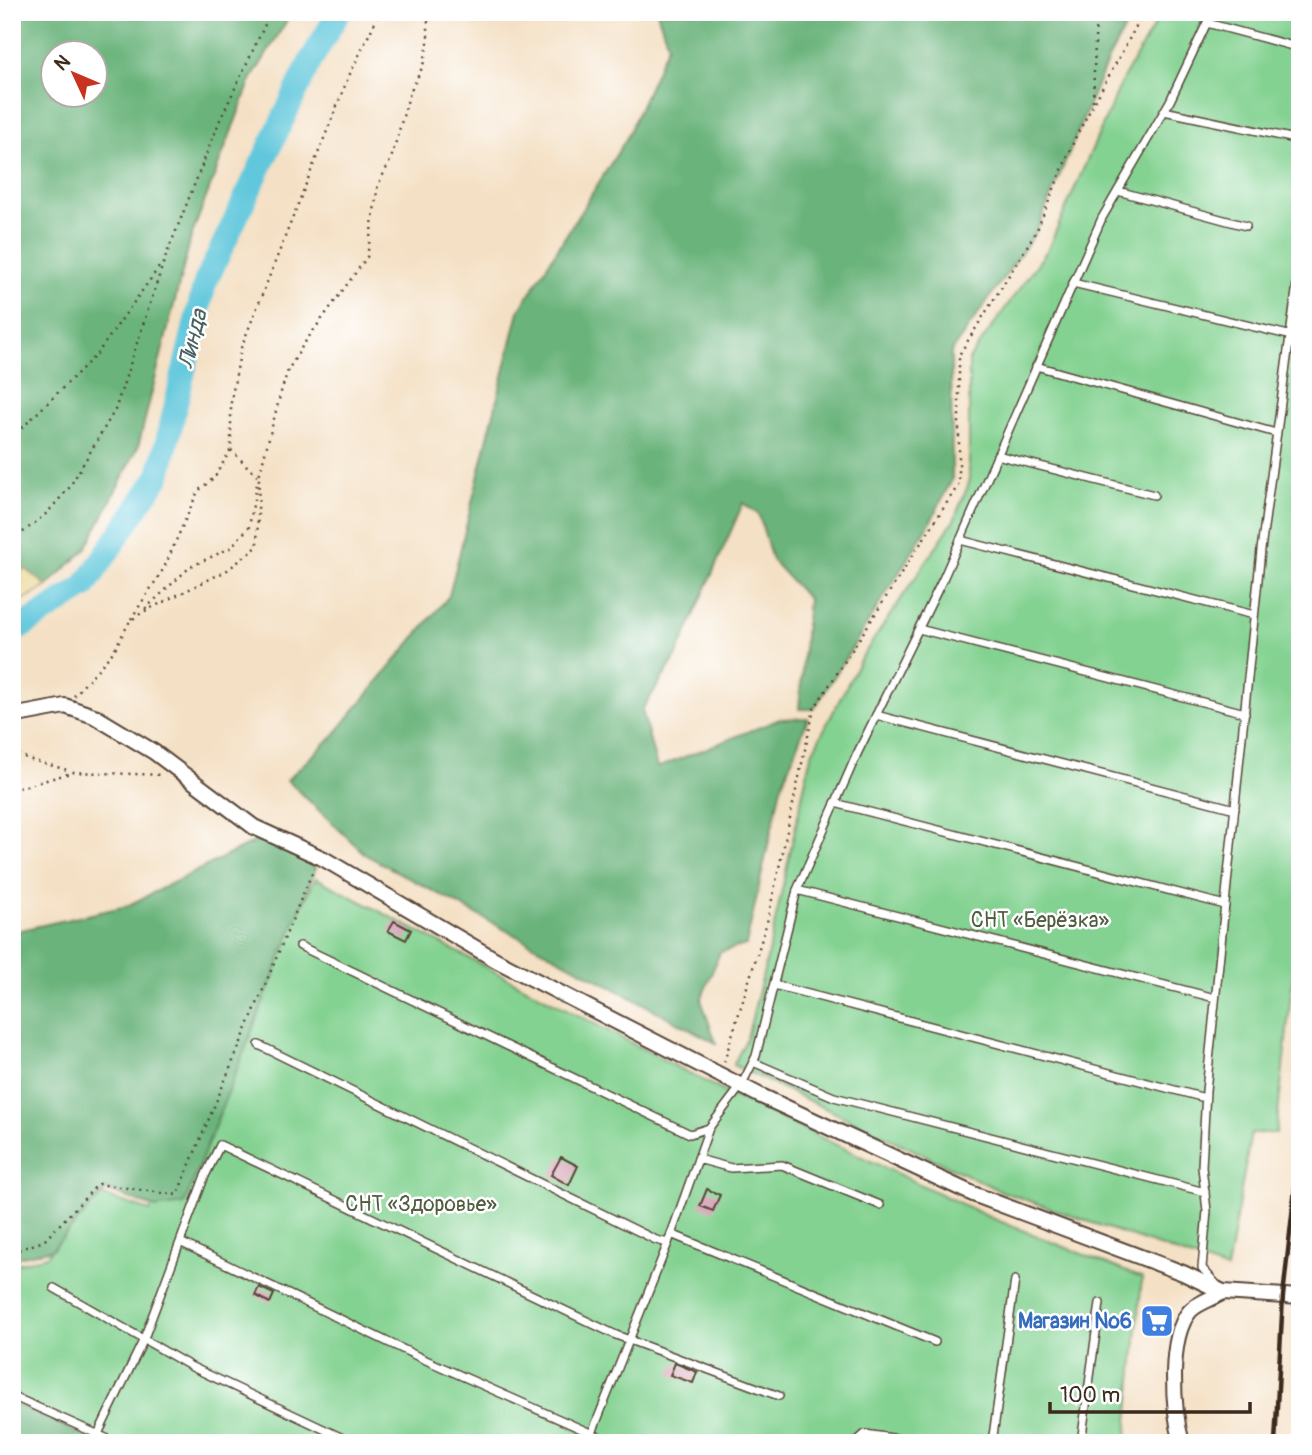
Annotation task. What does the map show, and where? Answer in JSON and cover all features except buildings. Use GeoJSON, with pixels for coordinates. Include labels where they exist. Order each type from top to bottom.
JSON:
{"type":"FeatureCollection","features":[{"type":"Feature","properties":{"kind":"street"},"geometry":{"type":"LineString","coordinates":[[12,716],[65,706],[94,716],[154,752],[254,827],[319,856],[496,960],[741,1086],[973,1194],[1183,1273],[1223,1292],[1300,1297]]}},
{"type":"Feature","properties":{"kind":"street"},"geometry":{"type":"LineString","coordinates":[[1182,1443],[1174,1415],[1177,1340],[1191,1311],[1223,1292]]}},
{"type":"Feature","properties":{"kind":"lane"},"geometry":{"type":"LineString","coordinates":[[587,1443],[668,1243],[709,1128],[741,1086],[753,1062],[797,890],[835,803],[960,540],[1102,218],[1164,111],[1212,12]]}},
{"type":"Feature","properties":{"kind":"lane"},"geometry":{"type":"LineString","coordinates":[[1207,23],[1300,48]]}},
{"type":"Feature","properties":{"kind":"lane"},"geometry":{"type":"LineString","coordinates":[[1164,111],[1300,140]]}},
{"type":"Feature","properties":{"kind":"lane"},"geometry":{"type":"LineString","coordinates":[[1118,191],[1246,226]]}},
{"type":"Feature","properties":{"kind":"lane"},"geometry":{"type":"LineString","coordinates":[[1223,1292],[1202,1268],[1207,1211],[1202,1167],[1205,1098],[1254,615],[1288,335],[1300,262]]}},
{"type":"Feature","properties":{"kind":"lane"},"geometry":{"type":"LineString","coordinates":[[1073,283],[1288,335]]}},
{"type":"Feature","properties":{"kind":"lane"},"geometry":{"type":"LineString","coordinates":[[1036,366],[1276,433]]}},
{"type":"Feature","properties":{"kind":"lane"},"geometry":{"type":"LineString","coordinates":[[997,456],[1154,495]]}},
{"type":"Feature","properties":{"kind":"lane"},"geometry":{"type":"LineString","coordinates":[[960,540],[1254,615]]}},
{"type":"Feature","properties":{"kind":"lane"},"geometry":{"type":"LineString","coordinates":[[919,629],[1244,713]]}},
{"type":"Feature","properties":{"kind":"lane"},"geometry":{"type":"LineString","coordinates":[[876,715],[1235,808]]}},
{"type":"Feature","properties":{"kind":"lane"},"geometry":{"type":"LineString","coordinates":[[835,803],[1225,905]]}},
{"type":"Feature","properties":{"kind":"lane"},"geometry":{"type":"LineString","coordinates":[[797,890],[1215,998]]}},
{"type":"Feature","properties":{"kind":"lane"},"geometry":{"type":"LineString","coordinates":[[300,946],[690,1134],[709,1128]]}},
{"type":"Feature","properties":{"kind":"lane"},"geometry":{"type":"LineString","coordinates":[[774,985],[1205,1098]]}},
{"type":"Feature","properties":{"kind":"lane"},"geometry":{"type":"LineString","coordinates":[[260,1045],[656,1240],[668,1243]]}},
{"type":"Feature","properties":{"kind":"lane"},"geometry":{"type":"LineString","coordinates":[[753,1062],[834,1097],[1205,1192]]}},
{"type":"Feature","properties":{"kind":"lane"},"geometry":{"type":"LineString","coordinates":[[98,1434],[143,1341],[182,1243],[204,1178],[220,1145],[629,1338],[779,1396]]}},
{"type":"Feature","properties":{"kind":"lane"},"geometry":{"type":"LineString","coordinates":[[698,1159],[731,1168],[782,1165],[880,1205]]}},
{"type":"Feature","properties":{"kind":"lane"},"geometry":{"type":"LineString","coordinates":[[671,1234],[934,1342]]}},
{"type":"Feature","properties":{"kind":"lane"},"geometry":{"type":"LineString","coordinates":[[182,1243],[419,1357],[613,1443]]}},
{"type":"Feature","properties":{"kind":"lane"},"geometry":{"type":"LineString","coordinates":[[992,1443],[1015,1280]]}},
{"type":"Feature","properties":{"kind":"lane"},"geometry":{"type":"LineString","coordinates":[[54,1288],[143,1341],[353,1443]]}},
{"type":"Feature","properties":{"kind":"lane"},"geometry":{"type":"LineString","coordinates":[[1081,1443],[1100,1303]]}},
{"type":"Feature","properties":{"kind":"lane"},"geometry":{"type":"LineString","coordinates":[[12,1396],[117,1443]]}},
{"type":"Feature","properties":{"kind":"lane"},"geometry":{"type":"LineString","coordinates":[[855,1443],[865,1434],[926,1443]]}},
{"type":"Feature","properties":{"kind":"path"},"geometry":{"type":"LineString","coordinates":[[12,541],[47,513],[69,488],[115,410],[164,261],[220,120],[271,12]]}},
{"type":"Feature","properties":{"kind":"path"},"geometry":{"type":"LineString","coordinates":[[65,706],[113,652],[122,633],[164,568],[198,491],[215,477],[231,449],[231,401],[241,348],[348,78],[380,12]]}},
{"type":"Feature","properties":{"kind":"path"},"geometry":{"type":"LineString","coordinates":[[122,633],[181,574],[230,548],[249,527],[259,476],[288,370],[325,313],[367,257],[379,185],[391,159],[410,92],[423,66],[428,43],[428,12]]}},
{"type":"Feature","properties":{"kind":"path"},"geometry":{"type":"LineString","coordinates":[[720,1075],[767,922],[814,709],[959,484],[959,355],[1037,232],[1093,102],[1096,12]]}},
{"type":"Feature","properties":{"kind":"path"},"geometry":{"type":"LineString","coordinates":[[1085,120],[1144,12]]}},
{"type":"Feature","properties":{"kind":"path"},"geometry":{"type":"LineString","coordinates":[[12,438],[97,354],[164,261]]}},
{"type":"Feature","properties":{"kind":"path"},"geometry":{"type":"LineString","coordinates":[[143,612],[226,571],[257,547],[259,476],[231,449]]}},
{"type":"Feature","properties":{"kind":"path"},"geometry":{"type":"LineString","coordinates":[[12,750],[28,759],[74,772],[183,775]]}},
{"type":"Feature","properties":{"kind":"path"},"geometry":{"type":"LineString","coordinates":[[12,790],[74,772]]}},
{"type":"Feature","properties":{"kind":"path"},"geometry":{"type":"LineString","coordinates":[[12,1252],[44,1241],[98,1184],[177,1195],[319,856]]}},
{"type":"Feature","properties":{"kind":"green space"},"geometry":{"type":"Polygon","coordinates":[[[12,12],[292,12],[251,80],[191,237],[138,447],[86,549],[47,586],[26,569],[12,575],[12,12]]]}},
{"type":"Feature","properties":{"kind":"green space"},"geometry":{"type":"Polygon","coordinates":[[[657,12],[1134,12],[1108,59],[1036,232],[951,352],[952,479],[930,523],[814,709],[799,709],[808,599],[772,560],[759,515],[743,503],[676,657],[642,710],[657,768],[780,719],[808,718],[781,787],[746,945],[720,952],[701,1000],[716,1043],[366,855],[287,780],[334,735],[449,596],[519,311],[626,139],[668,45],[657,12]]]}},
{"type":"Feature","properties":{"kind":"green space","name":"СНТ «Берёзка»"},"geometry":{"type":"Polygon","coordinates":[[[1162,12],[1300,12],[1300,911],[1276,1133],[1251,1133],[1227,1270],[1001,1191],[733,1065],[747,1038],[811,755],[860,660],[954,520],[969,483],[969,359],[1048,249],[1123,79],[1162,12]]]}},
{"type":"Feature","properties":{"kind":"green space"},"geometry":{"type":"Polygon","coordinates":[[[266,836],[316,868],[184,1204],[156,1208],[106,1190],[52,1249],[12,1259],[12,932],[127,906],[266,836]]]}},
{"type":"Feature","properties":{"kind":"green space","name":"СНТ «Здоровье»"},"geometry":{"type":"Polygon","coordinates":[[[316,878],[727,1093],[989,1217],[1142,1278],[1126,1443],[109,1443],[12,1396],[12,1265],[47,1256],[87,1190],[150,1211],[316,878]]]}},
{"type":"Feature","properties":{"kind":"green space"},"geometry":{"type":"Polygon","coordinates":[[[12,1402],[100,1443],[12,1443],[12,1402]]]}},
{"type":"Feature","properties":{"kind":"sand"},"geometry":{"type":"Polygon","coordinates":[[[26,569],[47,586],[12,606],[12,575],[26,569]]]}},
{"type":"Feature","properties":{"kind":"waterway","name":"Линда"},"geometry":{"type":"LineString","coordinates":[[12,633],[84,587],[159,475],[205,283],[311,60],[339,12]]}},
{"type":"Feature","properties":{"kind":"railway"},"geometry":{"type":"LineString","coordinates":[[1275,1443],[1283,1296],[1300,1143]]}},
{"type":"Feature","properties":{"kind":"place","name":"Магазин №6"},"geometry":{"type":"Point","coordinates":[1157,1321]}}]}
